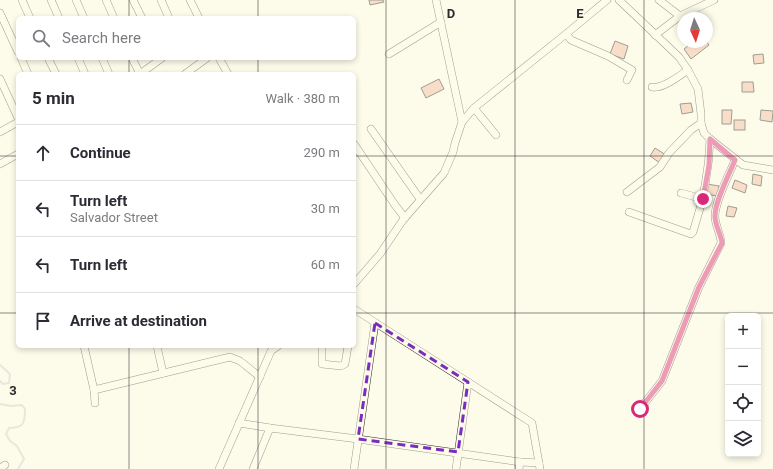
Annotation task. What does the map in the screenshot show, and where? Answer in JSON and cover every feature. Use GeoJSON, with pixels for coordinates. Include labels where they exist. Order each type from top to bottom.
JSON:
{"type":"FeatureCollection","features":[{"type":"Feature","properties":{"kind":"street"},"geometry":{"type":"LineString","coordinates":[[22,0],[29,16]]}},
{"type":"Feature","properties":{"kind":"street"},"geometry":{"type":"LineString","coordinates":[[51,0],[58,16]]}},
{"type":"Feature","properties":{"kind":"street"},"geometry":{"type":"LineString","coordinates":[[76,0],[83,16]]}},
{"type":"Feature","properties":{"kind":"street"},"geometry":{"type":"LineString","coordinates":[[106,0],[113,16]]}},
{"type":"Feature","properties":{"kind":"street"},"geometry":{"type":"LineString","coordinates":[[133,0],[141,16]]}},
{"type":"Feature","properties":{"kind":"street"},"geometry":{"type":"LineString","coordinates":[[161,0],[168,16]]}},
{"type":"Feature","properties":{"kind":"street"},"geometry":{"type":"LineString","coordinates":[[191,0],[198,16]]}},
{"type":"Feature","properties":{"kind":"street"},"geometry":{"type":"LineString","coordinates":[[436,0],[462,122]]}},
{"type":"Feature","properties":{"kind":"street"},"geometry":{"type":"LineString","coordinates":[[356,279],[380,254],[405,218],[444,173],[453,152],[454,143],[462,122],[474,108],[607,0]]}},
{"type":"Feature","properties":{"kind":"street"},"geometry":{"type":"LineString","coordinates":[[618,0],[679,57],[688,70],[698,89],[701,123],[704,133],[735,160],[743,165],[773,170]]}},
{"type":"Feature","properties":{"kind":"street"},"geometry":{"type":"LineString","coordinates":[[659,0],[677,14]]}},
{"type":"Feature","properties":{"kind":"street"},"geometry":{"type":"LineString","coordinates":[[688,12],[714,0]]}},
{"type":"Feature","properties":{"kind":"street"},"geometry":{"type":"LineString","coordinates":[[0,13],[16,48]]}},
{"type":"Feature","properties":{"kind":"street"},"geometry":{"type":"LineString","coordinates":[[655,35],[677,18]]}},
{"type":"Feature","properties":{"kind":"street"},"geometry":{"type":"LineString","coordinates":[[389,54],[441,22]]}},
{"type":"Feature","properties":{"kind":"street"},"geometry":{"type":"LineString","coordinates":[[566,34],[571,40],[608,56],[632,70],[627,80]]}},
{"type":"Feature","properties":{"kind":"street"},"geometry":{"type":"LineString","coordinates":[[22,60],[27,72]]}},
{"type":"Feature","properties":{"kind":"street"},"geometry":{"type":"LineString","coordinates":[[49,60],[55,72]]}},
{"type":"Feature","properties":{"kind":"street"},"geometry":{"type":"LineString","coordinates":[[79,60],[84,72]]}},
{"type":"Feature","properties":{"kind":"street"},"geometry":{"type":"LineString","coordinates":[[103,60],[108,72]]}},
{"type":"Feature","properties":{"kind":"street"},"geometry":{"type":"LineString","coordinates":[[133,60],[139,72]]}},
{"type":"Feature","properties":{"kind":"street"},"geometry":{"type":"LineString","coordinates":[[143,72],[158,60]]}},
{"type":"Feature","properties":{"kind":"street"},"geometry":{"type":"LineString","coordinates":[[188,72],[204,60]]}},
{"type":"Feature","properties":{"kind":"street"},"geometry":{"type":"LineString","coordinates":[[221,60],[226,72]]}},
{"type":"Feature","properties":{"kind":"street"},"geometry":{"type":"LineString","coordinates":[[652,87],[655,88],[671,82],[688,70]]}},
{"type":"Feature","properties":{"kind":"street"},"geometry":{"type":"LineString","coordinates":[[0,79],[16,114]]}},
{"type":"Feature","properties":{"kind":"street"},"geometry":{"type":"LineString","coordinates":[[474,108],[496,135]]}},
{"type":"Feature","properties":{"kind":"street"},"geometry":{"type":"LineString","coordinates":[[0,132],[16,123]]}},
{"type":"Feature","properties":{"kind":"street"},"geometry":{"type":"LineString","coordinates":[[627,192],[660,167],[669,153],[691,130],[701,123]]}},
{"type":"Feature","properties":{"kind":"street"},"geometry":{"type":"LineString","coordinates":[[371,129],[420,200]]}},
{"type":"Feature","properties":{"kind":"street"},"geometry":{"type":"LineString","coordinates":[[629,212],[691,234],[700,212],[703,199],[709,165],[710,139]]}},
{"type":"Feature","properties":{"kind":"street"},"geometry":{"type":"LineString","coordinates":[[356,147],[405,218]]}},
{"type":"Feature","properties":{"kind":"street"},"geometry":{"type":"LineString","coordinates":[[0,164],[16,155]]}},
{"type":"Feature","properties":{"kind":"street"},"geometry":{"type":"LineString","coordinates":[[640,409],[662,381],[699,287],[722,243],[716,225],[716,206],[735,160]]}},
{"type":"Feature","properties":{"kind":"street"},"geometry":{"type":"LineString","coordinates":[[681,193],[703,199]]}},
{"type":"Feature","properties":{"kind":"street"},"geometry":{"type":"LineString","coordinates":[[239,423],[458,452],[520,465],[539,466],[532,423],[356,310]]}},
{"type":"Feature","properties":{"kind":"street"},"geometry":{"type":"LineString","coordinates":[[354,469],[375,323]]}},
{"type":"Feature","properties":{"kind":"street"},"geometry":{"type":"LineString","coordinates":[[84,348],[94,390],[95,403]]}},
{"type":"Feature","properties":{"kind":"street"},"geometry":{"type":"LineString","coordinates":[[158,348],[163,373]]}},
{"type":"Feature","properties":{"kind":"street"},"geometry":{"type":"LineString","coordinates":[[219,469],[271,351],[275,348]]}},
{"type":"Feature","properties":{"kind":"street"},"geometry":{"type":"LineString","coordinates":[[322,348],[322,364],[341,366],[345,364],[348,348]]}},
{"type":"Feature","properties":{"kind":"street"},"geometry":{"type":"LineString","coordinates":[[94,390],[230,357],[240,361],[260,377]]}},
{"type":"Feature","properties":{"kind":"street"},"geometry":{"type":"LineString","coordinates":[[456,469],[468,382]]}},
{"type":"Feature","properties":{"kind":"street"},"geometry":{"type":"LineString","coordinates":[[253,469],[270,428]]}},
{"type":"Feature","properties":{"kind":"highlighted area"},"geometry":{"type":"Polygon","coordinates":[[[375,323],[468,382],[458,452],[358,439],[375,323]]]}},
{"type":"Feature","properties":{"kind":"building"},"geometry":{"type":"Polygon","coordinates":[[[369,0],[383,0],[384,2],[370,5],[369,0]]]}},
{"type":"Feature","properties":{"kind":"building"},"geometry":{"type":"Polygon","coordinates":[[[615,41],[628,46],[624,59],[610,54],[615,41]]]}},
{"type":"Feature","properties":{"kind":"building"},"geometry":{"type":"Polygon","coordinates":[[[685,48],[705,48],[691,59],[684,49],[685,48]]]}},
{"type":"Feature","properties":{"kind":"building"},"geometry":{"type":"Polygon","coordinates":[[[763,54],[764,63],[754,64],[753,55],[763,54]]]}},
{"type":"Feature","properties":{"kind":"building"},"geometry":{"type":"Polygon","coordinates":[[[439,79],[444,89],[426,98],[421,88],[439,79]]]}},
{"type":"Feature","properties":{"kind":"building"},"geometry":{"type":"Polygon","coordinates":[[[742,82],[753,82],[754,92],[742,92],[742,82]]]}},
{"type":"Feature","properties":{"kind":"building"},"geometry":{"type":"Polygon","coordinates":[[[691,103],[693,112],[682,114],[680,104],[691,103]]]}},
{"type":"Feature","properties":{"kind":"building"},"geometry":{"type":"Polygon","coordinates":[[[722,110],[732,110],[731,124],[722,124],[722,110]]]}},
{"type":"Feature","properties":{"kind":"building"},"geometry":{"type":"Polygon","coordinates":[[[761,110],[773,111],[772,122],[760,120],[761,110]]]}},
{"type":"Feature","properties":{"kind":"building"},"geometry":{"type":"Polygon","coordinates":[[[734,120],[745,120],[745,130],[734,130],[734,120]]]}},
{"type":"Feature","properties":{"kind":"building"},"geometry":{"type":"Polygon","coordinates":[[[655,148],[666,155],[660,163],[650,156],[655,148]]]}},
{"type":"Feature","properties":{"kind":"building"},"geometry":{"type":"Polygon","coordinates":[[[753,174],[762,176],[761,186],[752,184],[753,174]]]}},
{"type":"Feature","properties":{"kind":"building"},"geometry":{"type":"Polygon","coordinates":[[[735,180],[747,185],[745,193],[732,188],[735,180]]]}},
{"type":"Feature","properties":{"kind":"building"},"geometry":{"type":"Polygon","coordinates":[[[707,184],[719,186],[717,196],[705,194],[707,184]]]}},
{"type":"Feature","properties":{"kind":"building"},"geometry":{"type":"Polygon","coordinates":[[[728,206],[737,208],[734,217],[726,216],[728,206]]]}},
{"type":"Feature","properties":{"kind":"waterway"},"geometry":{"type":"LineString","coordinates":[[0,365],[10,374],[9,383],[3,384],[0,381]]}},
{"type":"Feature","properties":{"kind":"waterway"},"geometry":{"type":"LineString","coordinates":[[0,404],[11,406],[22,405],[25,409],[23,424],[18,427],[9,428],[6,434],[10,441],[17,446],[24,459],[18,469]]}},
{"type":"Feature","properties":{"kind":"route"},"geometry":{"type":"LineString","coordinates":[[640,409],[662,381],[699,287],[722,243],[716,225],[716,206],[735,160],[710,139],[709,165],[703,199]]}}]}
